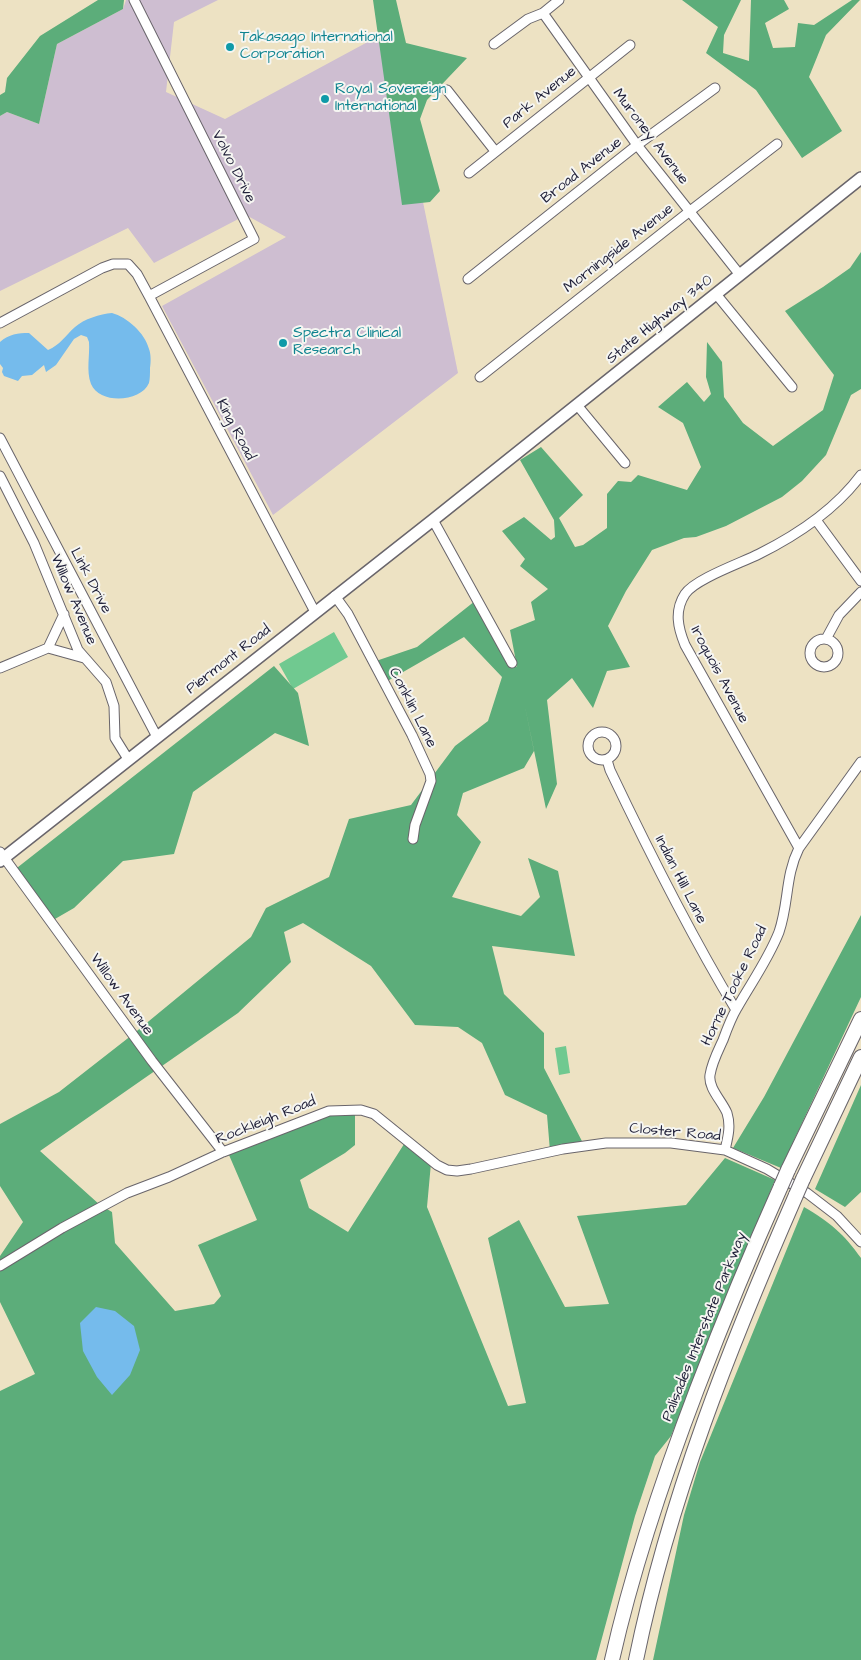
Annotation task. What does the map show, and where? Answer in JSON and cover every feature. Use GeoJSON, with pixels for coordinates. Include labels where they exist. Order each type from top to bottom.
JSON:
{"type":"FeatureCollection","features":[{"type":"Feature","properties":{"kind":"highway","name":"Palisades Interstate Parkway"},"geometry":{"type":"LineString","coordinates":[[612,1660],[637,1565],[669,1465],[716,1340],[788,1170],[861,1019]]}},
{"type":"Feature","properties":{"kind":"highway"},"geometry":{"type":"LineString","coordinates":[[636,1660],[660,1557],[686,1472],[739,1330],[803,1179],[861,1057]]}},
{"type":"Feature","properties":{"kind":"main road","name":"State Highway 340"},"geometry":{"type":"LineString","coordinates":[[477,485],[861,178]]}},
{"type":"Feature","properties":{"kind":"main road","name":"Piermont Road"},"geometry":{"type":"LineString","coordinates":[[1,857],[477,485]]}},
{"type":"Feature","properties":{"kind":"street","name":"Volvo Drive"},"geometry":{"type":"LineString","coordinates":[[134,0],[254,239],[149,296]]}},
{"type":"Feature","properties":{"kind":"street"},"geometry":{"type":"LineString","coordinates":[[494,44],[528,19],[543,13],[559,0]]}},
{"type":"Feature","properties":{"kind":"street","name":"Muroney Avenue"},"geometry":{"type":"LineString","coordinates":[[543,13],[637,145],[740,275]]}},
{"type":"Feature","properties":{"kind":"street","name":"Park Avenue"},"geometry":{"type":"LineString","coordinates":[[469,173],[630,45]]}},
{"type":"Feature","properties":{"kind":"street","name":"Broad Avenue"},"geometry":{"type":"LineString","coordinates":[[468,279],[637,145],[716,88]]}},
{"type":"Feature","properties":{"kind":"street"},"geometry":{"type":"LineString","coordinates":[[447,90],[495,151]]}},
{"type":"Feature","properties":{"kind":"street","name":"Morningside Avenue"},"geometry":{"type":"LineString","coordinates":[[480,378],[777,144]]}},
{"type":"Feature","properties":{"kind":"street","name":"King Road"},"geometry":{"type":"LineString","coordinates":[[0,323],[102,268],[113,264],[128,264],[137,274],[149,296],[315,612]]}},
{"type":"Feature","properties":{"kind":"street"},"geometry":{"type":"LineString","coordinates":[[716,294],[792,387]]}},
{"type":"Feature","properties":{"kind":"street"},"geometry":{"type":"LineString","coordinates":[[577,405],[625,463]]}},
{"type":"Feature","properties":{"kind":"street","name":"Link Drive"},"geometry":{"type":"LineString","coordinates":[[0,438],[156,737]]}},
{"type":"Feature","properties":{"kind":"street","name":"Iroquois Avenue"},"geometry":{"type":"LineString","coordinates":[[799,848],[685,645],[679,629],[678,618],[680,606],[686,593],[696,583],[761,553],[816,520],[836,503],[861,475]]}},
{"type":"Feature","properties":{"kind":"street","name":"Willow Avenue"},"geometry":{"type":"LineString","coordinates":[[0,476],[34,543],[74,643],[84,658],[106,682],[114,706],[115,738],[128,759]]}},
{"type":"Feature","properties":{"kind":"street"},"geometry":{"type":"LineString","coordinates":[[433,520],[512,663]]}},
{"type":"Feature","properties":{"kind":"street"},"geometry":{"type":"LineString","coordinates":[[816,520],[861,581]]}},
{"type":"Feature","properties":{"kind":"street"},"geometry":{"type":"LineString","coordinates":[[826,639],[840,614],[861,592]]}},
{"type":"Feature","properties":{"kind":"street","name":"Conklin Lane"},"geometry":{"type":"LineString","coordinates":[[335,596],[348,614],[412,735],[430,774],[431,781],[415,825],[413,839]]}},
{"type":"Feature","properties":{"kind":"street"},"geometry":{"type":"LineString","coordinates":[[48,648],[64,614]]}},
{"type":"Feature","properties":{"kind":"street"},"geometry":{"type":"LineString","coordinates":[[0,668],[48,648],[84,658]]}},
{"type":"Feature","properties":{"kind":"street","name":"Indian Hill Lane"},"geometry":{"type":"LineString","coordinates":[[607,760],[656,867],[704,956],[736,1010]]}},
{"type":"Feature","properties":{"kind":"street","name":"Horne Tooke Road"},"geometry":{"type":"LineString","coordinates":[[725,1150],[730,1130],[727,1113],[716,1095],[710,1078],[713,1061],[736,1010],[760,971],[778,932],[784,914],[792,861],[799,848],[861,762]]}},
{"type":"Feature","properties":{"kind":"street","name":"Willow Avenue"},"geometry":{"type":"LineString","coordinates":[[1,857],[152,1061],[223,1152]]}},
{"type":"Feature","properties":{"kind":"street","name":"Rockleigh Road"},"geometry":{"type":"LineString","coordinates":[[0,1266],[62,1228],[127,1193],[324,1112],[361,1110],[374,1114],[422,1154],[446,1170],[471,1169],[555,1150],[606,1143]]}},
{"type":"Feature","properties":{"kind":"street","name":"Closter Road"},"geometry":{"type":"LineString","coordinates":[[606,1143],[671,1143],[725,1150],[775,1173],[807,1193],[837,1216],[861,1242]]}},
{"type":"Feature","properties":{"kind":"shaded area"},"geometry":{"type":"Polygon","coordinates":[[[126,0],[218,0],[174,22],[166,92],[225,119],[388,31],[458,373],[273,515],[162,306],[286,237],[246,215],[154,263],[128,228],[0,291],[0,116],[7,112],[39,124],[57,44],[123,9],[126,0]]]}},
{"type":"Feature","properties":{"kind":"green space"},"geometry":{"type":"Polygon","coordinates":[[[98,0],[124,0],[123,9],[57,44],[39,124],[7,112],[0,116],[0,95],[5,92],[7,78],[40,36],[98,0]]]}},
{"type":"Feature","properties":{"kind":"green space"},"geometry":{"type":"Polygon","coordinates":[[[373,0],[396,0],[406,43],[467,58],[427,100],[420,119],[440,191],[430,202],[402,205],[373,0]]]}},
{"type":"Feature","properties":{"kind":"green space"},"geometry":{"type":"Polygon","coordinates":[[[682,0],[741,0],[724,35],[723,53],[749,61],[751,0],[784,0],[789,9],[765,23],[773,48],[795,47],[798,23],[814,25],[852,0],[860,0],[826,35],[809,77],[842,131],[802,158],[756,90],[706,53],[718,27],[682,0]]]}},
{"type":"Feature","properties":{"kind":"green space"},"geometry":{"type":"Polygon","coordinates":[[[861,252],[861,389],[851,395],[826,455],[802,481],[782,497],[726,526],[696,537],[684,538],[652,550],[626,591],[608,626],[630,667],[607,671],[593,708],[572,678],[547,700],[557,784],[546,809],[523,697],[534,751],[524,768],[463,793],[457,815],[481,842],[452,897],[521,916],[540,897],[528,858],[558,871],[575,956],[492,946],[504,994],[544,1033],[544,1068],[584,1145],[550,1151],[547,1115],[505,1095],[482,1043],[458,1027],[415,1025],[371,966],[303,923],[284,932],[291,962],[238,1013],[40,1151],[100,1205],[112,1212],[115,1243],[175,1311],[214,1304],[221,1296],[198,1245],[257,1220],[229,1155],[324,1113],[355,1112],[355,1145],[300,1180],[309,1208],[348,1232],[406,1141],[431,1163],[427,1207],[508,1406],[526,1403],[488,1238],[519,1220],[565,1307],[609,1304],[577,1216],[686,1205],[725,1158],[775,1180],[671,1436],[655,1456],[635,1516],[596,1660],[0,1660],[0,1391],[35,1374],[0,1302],[0,1256],[23,1222],[0,1186],[0,1124],[59,1092],[132,1035],[251,937],[266,908],[329,877],[349,819],[411,805],[455,746],[488,721],[502,677],[464,637],[384,683],[373,662],[417,647],[475,601],[503,655],[517,667],[510,630],[535,620],[531,602],[548,589],[520,566],[525,559],[502,531],[524,517],[551,540],[555,537],[554,520],[520,460],[541,447],[583,495],[559,518],[575,547],[583,545],[607,528],[607,494],[618,481],[631,482],[638,475],[687,490],[701,467],[683,423],[658,407],[687,382],[704,402],[711,394],[706,377],[707,342],[722,362],[724,397],[743,423],[773,446],[823,410],[834,375],[785,311],[850,268],[861,252]]]}},
{"type":"Feature","properties":{"kind":"green space"},"geometry":{"type":"Polygon","coordinates":[[[334,632],[348,657],[293,689],[279,664],[334,632]]]}},
{"type":"Feature","properties":{"kind":"green space"},"geometry":{"type":"Polygon","coordinates":[[[274,666],[298,693],[309,746],[275,733],[193,792],[174,854],[123,861],[74,908],[48,923],[13,871],[274,666]]]}},
{"type":"Feature","properties":{"kind":"green space"},"geometry":{"type":"Polygon","coordinates":[[[861,915],[861,997],[781,1168],[733,1148],[764,1097],[861,915]]]}},
{"type":"Feature","properties":{"kind":"green space"},"geometry":{"type":"Polygon","coordinates":[[[566,1046],[570,1073],[559,1075],[555,1048],[566,1046]]]}},
{"type":"Feature","properties":{"kind":"green space"},"geometry":{"type":"Polygon","coordinates":[[[861,1085],[861,1192],[845,1207],[815,1189],[861,1085]]]}},
{"type":"Feature","properties":{"kind":"green space"},"geometry":{"type":"Polygon","coordinates":[[[804,1207],[836,1229],[861,1258],[861,1660],[653,1660],[684,1515],[700,1462],[804,1207]]]}},
{"type":"Feature","properties":{"kind":"water"},"geometry":{"type":"Polygon","coordinates":[[[112,313],[124,318],[135,326],[144,337],[150,351],[149,383],[138,394],[130,397],[111,398],[96,391],[91,384],[89,374],[89,342],[87,337],[81,335],[74,339],[56,365],[46,372],[44,365],[32,375],[22,376],[18,381],[4,376],[3,368],[0,364],[0,342],[7,337],[29,333],[48,350],[87,319],[112,313]]]}},
{"type":"Feature","properties":{"kind":"water"},"geometry":{"type":"Polygon","coordinates":[[[96,1307],[115,1311],[134,1326],[140,1350],[130,1375],[112,1395],[97,1377],[83,1351],[80,1323],[96,1307]]]}},
{"type":"Feature","properties":{"kind":"place","name":"Takasago International Corporation"},"geometry":{"type":"Point","coordinates":[230,47]}},
{"type":"Feature","properties":{"kind":"place","name":"Royal Sovereign International"},"geometry":{"type":"Point","coordinates":[325,99]}},
{"type":"Feature","properties":{"kind":"place","name":"Spectra Clinical Research"},"geometry":{"type":"Point","coordinates":[283,343]}}]}
